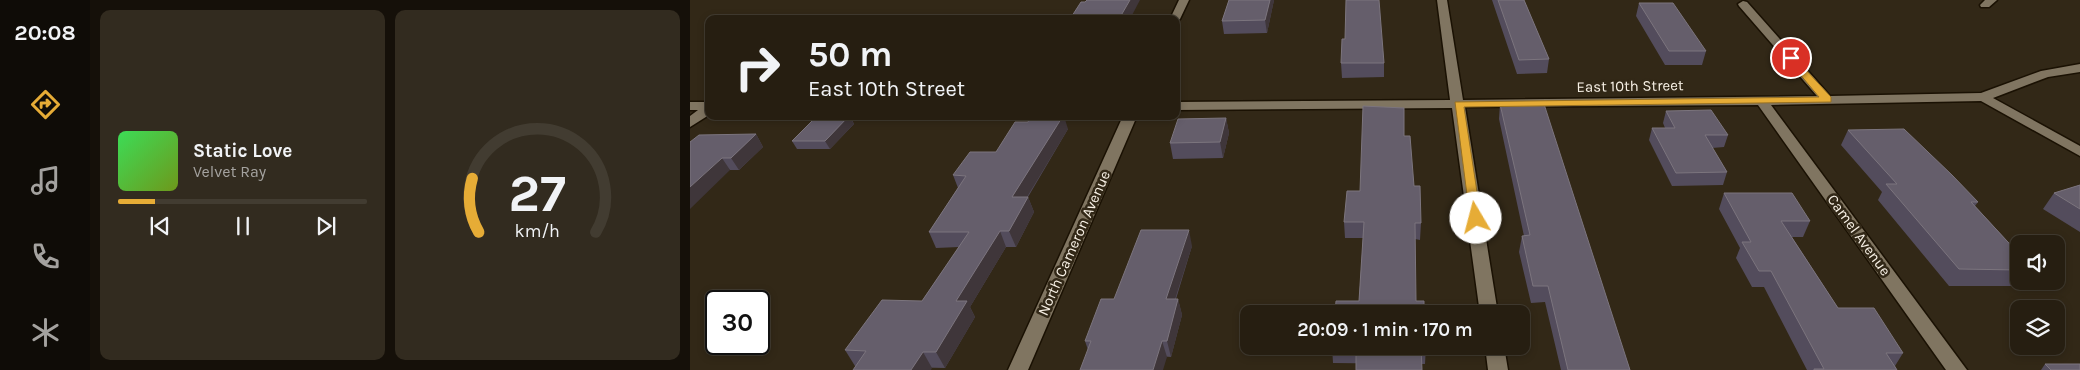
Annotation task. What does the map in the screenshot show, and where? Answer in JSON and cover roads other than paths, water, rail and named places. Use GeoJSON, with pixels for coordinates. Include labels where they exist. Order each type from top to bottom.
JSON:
{"type":"FeatureCollection","features":[{"type":"Feature","properties":{"kind":"street"},"geometry":{"type":"LineString","coordinates":[[1177,15],[1184,0]]}},
{"type":"Feature","properties":{"kind":"street"},"geometry":{"type":"LineString","coordinates":[[1442,0],[1489,305]]}},
{"type":"Feature","properties":{"kind":"street"},"geometry":{"type":"LineString","coordinates":[[1743,4],[1827,100]]}},
{"type":"Feature","properties":{"kind":"street","name":"East 10th Street"},"geometry":{"type":"LineString","coordinates":[[1180,106],[1762,101],[1983,97],[2045,74],[2080,68]]}},
{"type":"Feature","properties":{"kind":"street"},"geometry":{"type":"LineString","coordinates":[[1983,97],[2080,152]]}},
{"type":"Feature","properties":{"kind":"street","name":"Camel Avenue"},"geometry":{"type":"LineString","coordinates":[[1762,101],[1957,370]]}},
{"type":"Feature","properties":{"kind":"street"},"geometry":{"type":"LineString","coordinates":[[690,106],[705,107]]}},
{"type":"Feature","properties":{"kind":"street"},"geometry":{"type":"LineString","coordinates":[[690,123],[705,110]]}},
{"type":"Feature","properties":{"kind":"street","name":"North Cameron Avenue"},"geometry":{"type":"LineString","coordinates":[[1018,370],[1128,120]]}},
{"type":"Feature","properties":{"kind":"street"},"geometry":{"type":"LineString","coordinates":[[1496,355],[1498,370]]}}]}
